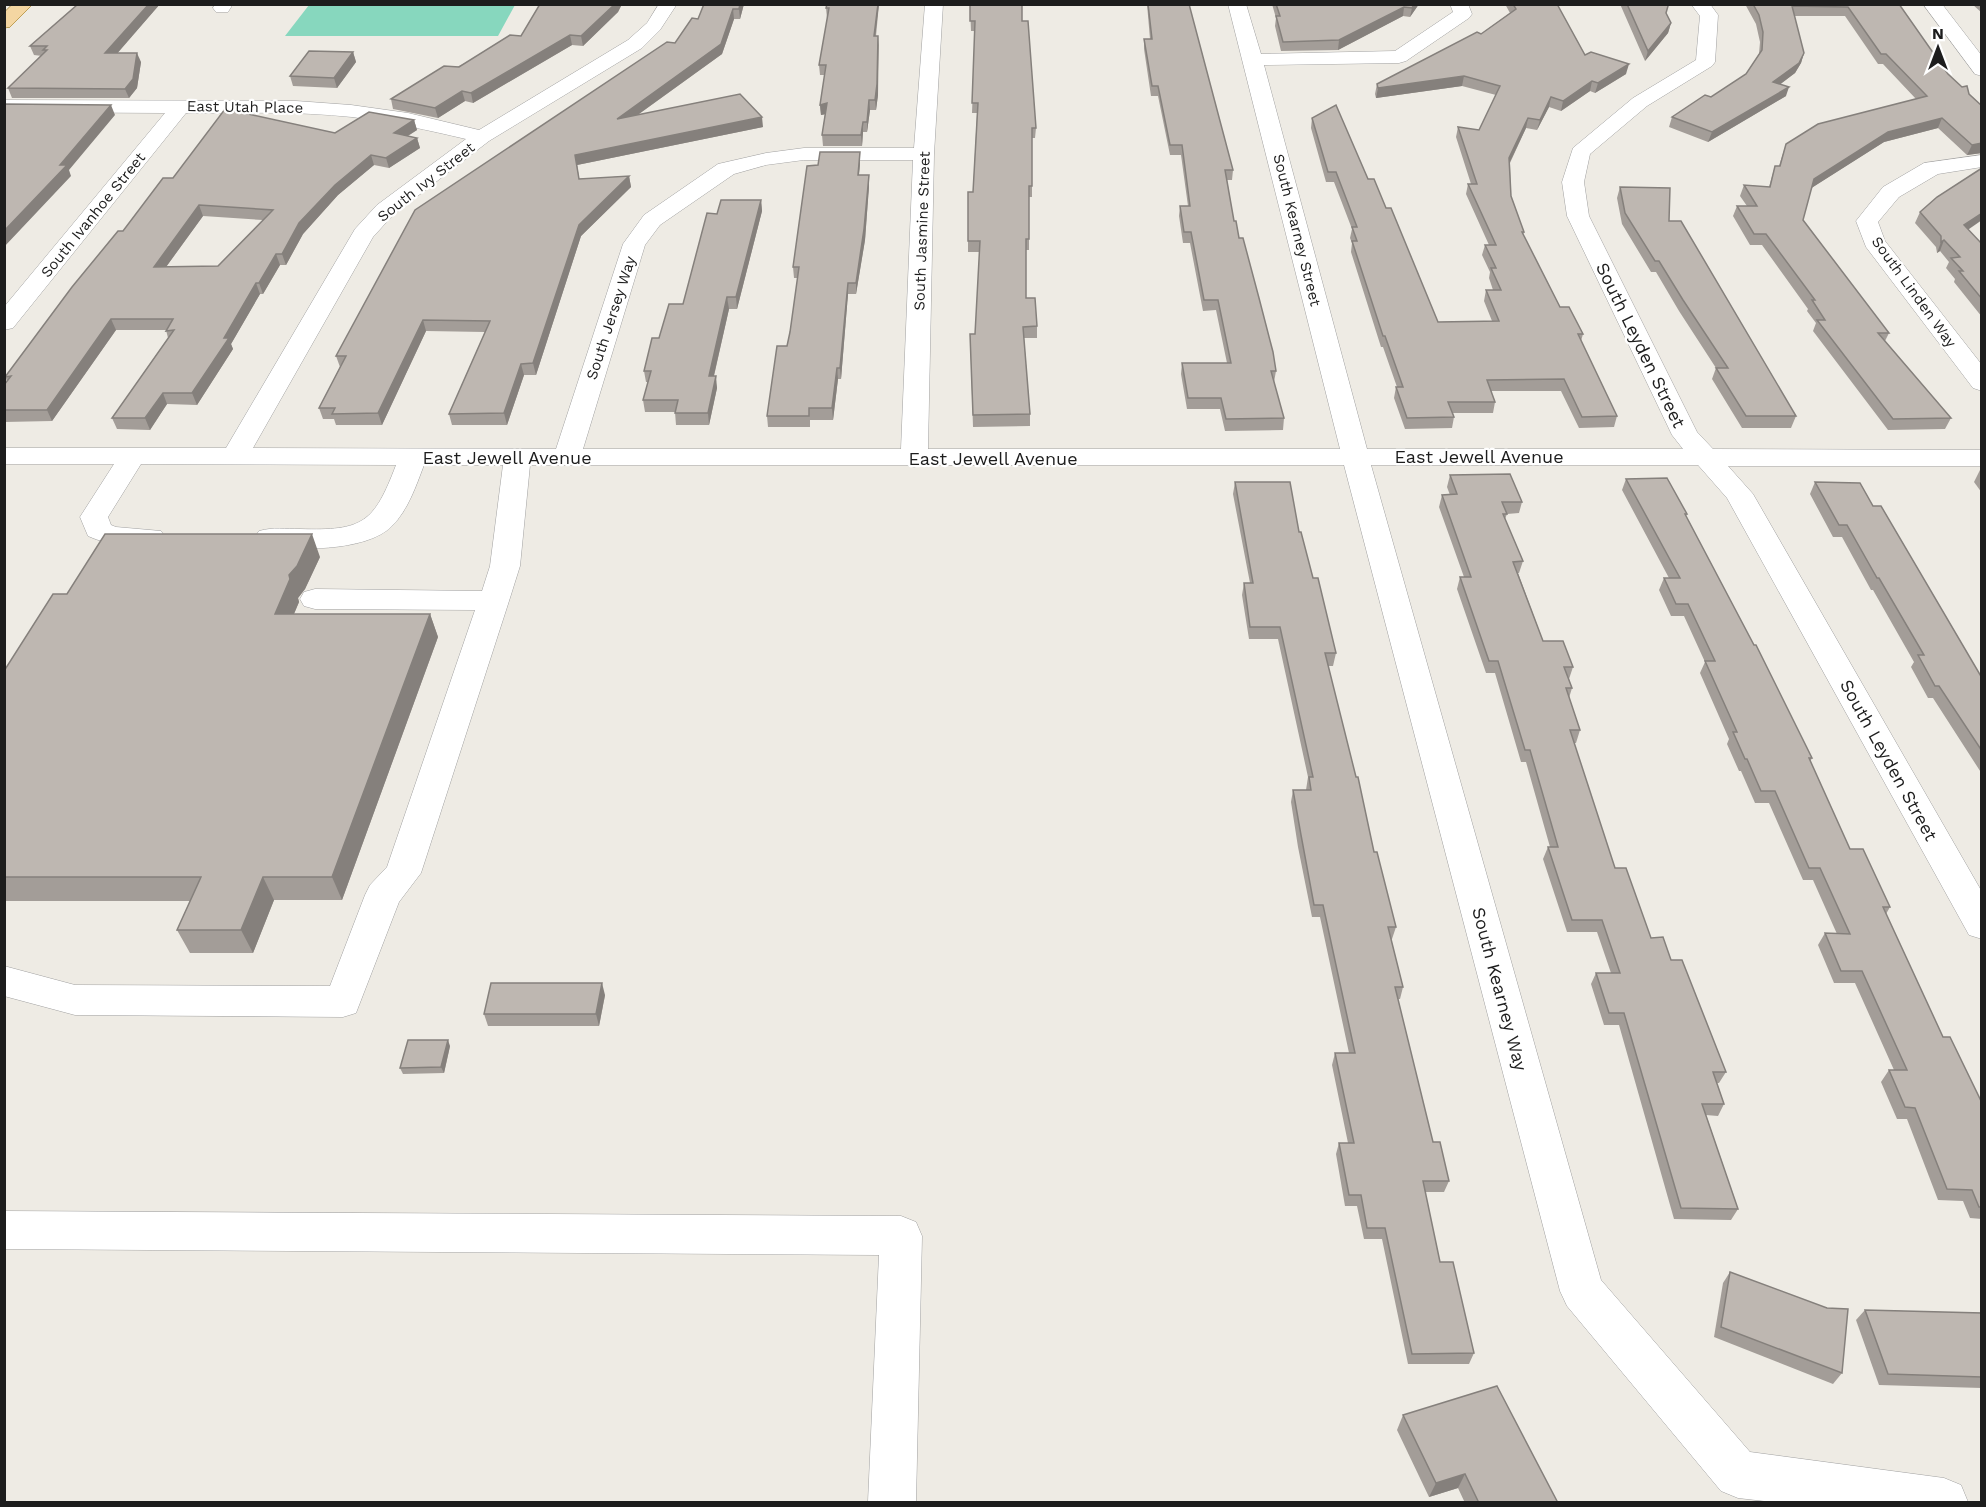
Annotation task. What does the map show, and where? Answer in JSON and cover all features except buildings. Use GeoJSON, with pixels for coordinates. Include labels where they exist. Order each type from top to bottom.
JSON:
{"type":"FeatureCollection","features":[{"type":"Feature","properties":{"kind":"main road"},"geometry":{"type":"LineString","coordinates":[[4,23],[24,4]]}},
{"type":"Feature","properties":{"kind":"street","name":"South Ivy Street"},"geometry":{"type":"LineString","coordinates":[[235,457],[363,234],[385,210],[482,137],[635,44],[654,26],[668,4]]}},
{"type":"Feature","properties":{"kind":"street","name":"South Jasmine Street"},"geometry":{"type":"LineString","coordinates":[[914,459],[924,154],[934,4]]}},
{"type":"Feature","properties":{"kind":"street","name":"South Kearney Street"},"geometry":{"type":"LineString","coordinates":[[1237,4],[1355,456]]}},
{"type":"Feature","properties":{"kind":"street"},"geometry":{"type":"LineString","coordinates":[[1253,60],[1399,57],[1463,14],[1459,4]]}},
{"type":"Feature","properties":{"kind":"street","name":"South Leyden Street"},"geometry":{"type":"LineString","coordinates":[[1700,4],[1709,15],[1705,62],[1640,102],[1580,152],[1573,182],[1578,216],[1685,435],[1739,494],[1982,926]]}},
{"type":"Feature","properties":{"kind":"street"},"geometry":{"type":"LineString","coordinates":[[1932,4],[1982,70]]}},
{"type":"Feature","properties":{"kind":"street","name":"East Utah Place"},"geometry":{"type":"LineString","coordinates":[[4,106],[296,107],[351,111],[408,119],[482,137]]}},
{"type":"Feature","properties":{"kind":"street","name":"South Ivanhoe Street"},"geometry":{"type":"LineString","coordinates":[[4,323],[181,106]]}},
{"type":"Feature","properties":{"kind":"street","name":"South Jersey Way"},"geometry":{"type":"LineString","coordinates":[[567,457],[634,244],[652,220],[726,170],[766,159],[804,154],[924,154]]}},
{"type":"Feature","properties":{"kind":"street","name":"South Linden Way"},"geometry":{"type":"LineString","coordinates":[[1982,161],[1932,168],[1891,192],[1867,221],[1874,242],[1982,383]]}},
{"type":"Feature","properties":{"kind":"street","name":"East Jewell Avenue"},"geometry":{"type":"LineString","coordinates":[[4,456],[914,459],[1355,456],[1982,458]]}},
{"type":"Feature","properties":{"kind":"street","name":"South Kearney Way"},"geometry":{"type":"LineString","coordinates":[[1355,456],[1582,1291],[1738,1474],[1944,1503]]}},
{"type":"Feature","properties":{"kind":"street"},"geometry":{"type":"LineString","coordinates":[[132,457],[94,518],[98,530],[112,536],[183,537]]}},
{"type":"Feature","properties":{"kind":"street"},"geometry":{"type":"LineString","coordinates":[[241,537],[335,538],[361,533],[381,521],[393,504],[413,457]]}},
{"type":"Feature","properties":{"kind":"street"},"geometry":{"type":"LineString","coordinates":[[4,981],[75,1000],[343,1002],[382,895],[403,873],[494,601],[505,566],[517,457]]}},
{"type":"Feature","properties":{"kind":"street"},"geometry":{"type":"LineString","coordinates":[[315,599],[494,601]]}},
{"type":"Feature","properties":{"kind":"street"},"geometry":{"type":"LineString","coordinates":[[4,1230],[901,1236],[892,1503]]}},
{"type":"Feature","properties":{"kind":"green space"},"geometry":{"type":"Polygon","coordinates":[[[309,5],[515,5],[498,36],[285,36],[309,5]]]}}]}
